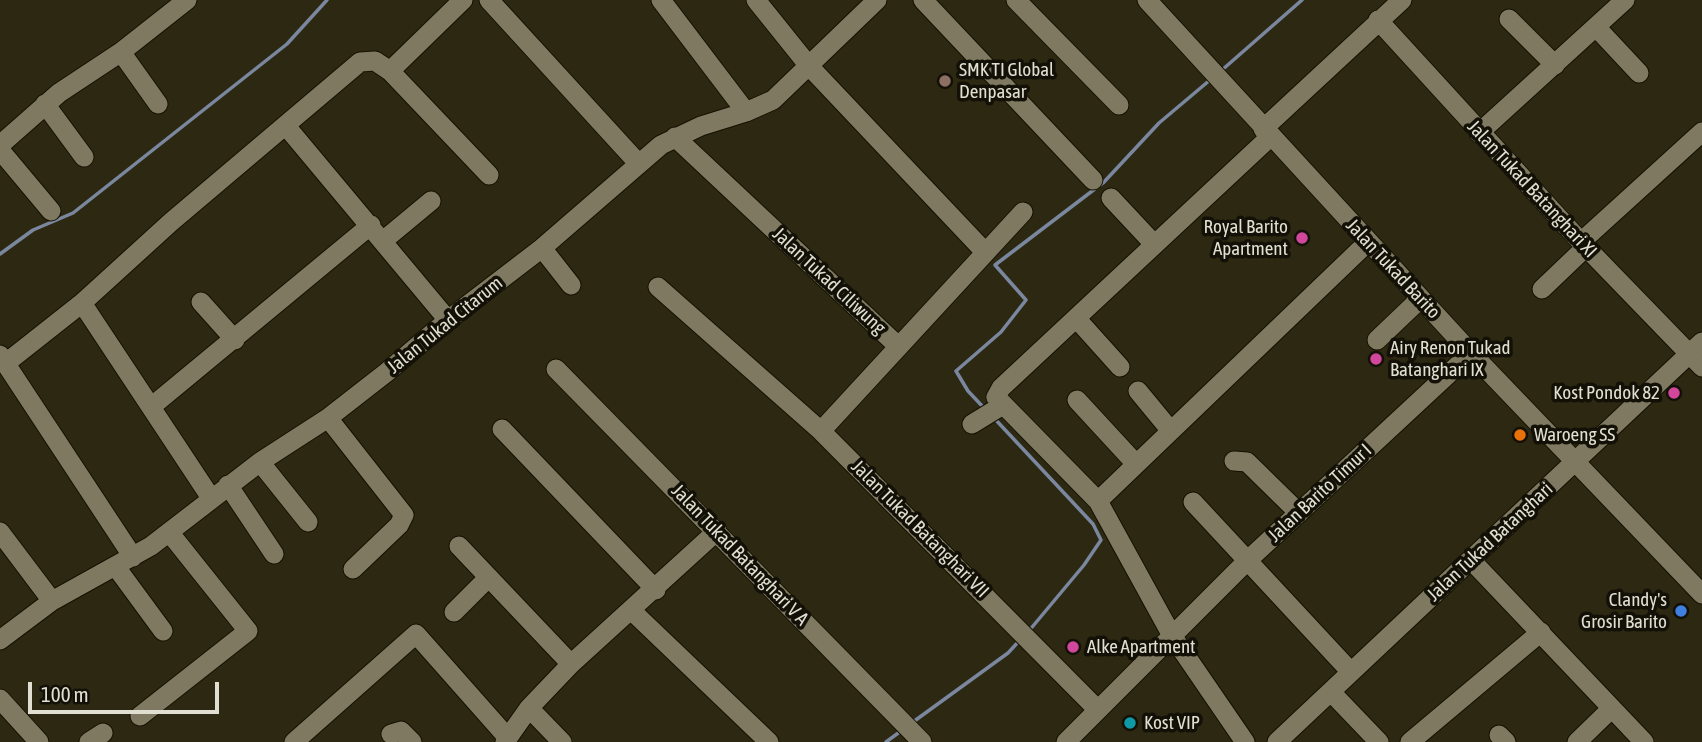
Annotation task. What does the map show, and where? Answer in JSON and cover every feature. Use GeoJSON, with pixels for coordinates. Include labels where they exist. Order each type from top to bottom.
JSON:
{"type":"FeatureCollection","features":[{"type":"Feature","properties":{"kind":"street"},"geometry":{"type":"LineString","coordinates":[[0,145],[45,104],[121,52],[187,0]]}},
{"type":"Feature","properties":{"kind":"street"},"geometry":{"type":"LineString","coordinates":[[390,71],[463,0]]}},
{"type":"Feature","properties":{"kind":"street"},"geometry":{"type":"LineString","coordinates":[[489,0],[639,164]]}},
{"type":"Feature","properties":{"kind":"street"},"geometry":{"type":"LineString","coordinates":[[661,0],[746,112]]}},
{"type":"Feature","properties":{"kind":"street"},"geometry":{"type":"LineString","coordinates":[[756,0],[809,66],[985,252]]}},
{"type":"Feature","properties":{"kind":"street","name":"Jalan Tukad Citarum"},"geometry":{"type":"LineString","coordinates":[[0,640],[52,601],[125,562],[260,462],[328,418],[542,248],[639,164],[675,137],[773,100],[877,0]]}},
{"type":"Feature","properties":{"kind":"street"},"geometry":{"type":"LineString","coordinates":[[923,0],[1093,180]]}},
{"type":"Feature","properties":{"kind":"street"},"geometry":{"type":"LineString","coordinates":[[1016,0],[1119,105]]}},
{"type":"Feature","properties":{"kind":"street","name":"Jalan Tukad Barito"},"geometry":{"type":"LineString","coordinates":[[1147,0],[1420,299],[1702,594]]}},
{"type":"Feature","properties":{"kind":"street"},"geometry":{"type":"LineString","coordinates":[[1479,133],[1625,0]]}},
{"type":"Feature","properties":{"kind":"street"},"geometry":{"type":"LineString","coordinates":[[1245,742],[1171,634],[1098,501],[990,411],[1001,388],[1154,244],[1266,133],[1385,8]]}},
{"type":"Feature","properties":{"kind":"street","name":"Jalan Tukad Batanghari XI"},"geometry":{"type":"LineString","coordinates":[[1385,8],[1479,133],[1583,245],[1698,354]]}},
{"type":"Feature","properties":{"kind":"street"},"geometry":{"type":"LineString","coordinates":[[1509,19],[1555,65]]}},
{"type":"Feature","properties":{"kind":"street"},"geometry":{"type":"LineString","coordinates":[[1596,27],[1639,73]]}},
{"type":"Feature","properties":{"kind":"street"},"geometry":{"type":"LineString","coordinates":[[121,52],[158,104]]}},
{"type":"Feature","properties":{"kind":"street"},"geometry":{"type":"LineString","coordinates":[[163,631],[125,562],[3,359],[82,303],[171,222],[360,62],[375,61],[390,71],[489,175]]}},
{"type":"Feature","properties":{"kind":"street"},"geometry":{"type":"LineString","coordinates":[[45,104],[85,156]]}},
{"type":"Feature","properties":{"kind":"street"},"geometry":{"type":"LineString","coordinates":[[286,126],[384,240],[448,320]]}},
{"type":"Feature","properties":{"kind":"street"},"geometry":{"type":"LineString","coordinates":[[1542,289],[1583,245],[1702,132]]}},
{"type":"Feature","properties":{"kind":"street","name":"Jalan Tukad Ciliwung"},"geometry":{"type":"LineString","coordinates":[[675,137],[898,346],[821,431]]}},
{"type":"Feature","properties":{"kind":"street"},"geometry":{"type":"LineString","coordinates":[[0,150],[51,211]]}},
{"type":"Feature","properties":{"kind":"street"},"geometry":{"type":"LineString","coordinates":[[1111,198],[1154,244]]}},
{"type":"Feature","properties":{"kind":"street"},"geometry":{"type":"LineString","coordinates":[[384,240],[431,201]]}},
{"type":"Feature","properties":{"kind":"street"},"geometry":{"type":"LineString","coordinates":[[898,346],[985,257],[985,252],[1023,212]]}},
{"type":"Feature","properties":{"kind":"street"},"geometry":{"type":"LineString","coordinates":[[151,407],[371,225]]}},
{"type":"Feature","properties":{"kind":"street"},"geometry":{"type":"LineString","coordinates":[[1098,501],[1367,242]]}},
{"type":"Feature","properties":{"kind":"street"},"geometry":{"type":"LineString","coordinates":[[542,248],[571,285]]}},
{"type":"Feature","properties":{"kind":"street","name":"Jalan Tukad Batanghari VII"},"geometry":{"type":"LineString","coordinates":[[658,287],[821,431],[1097,709]]}},
{"type":"Feature","properties":{"kind":"street"},"geometry":{"type":"LineString","coordinates":[[1377,340],[1420,299]]}},
{"type":"Feature","properties":{"kind":"street"},"geometry":{"type":"LineString","coordinates":[[201,302],[235,340]]}},
{"type":"Feature","properties":{"kind":"street"},"geometry":{"type":"LineString","coordinates":[[82,303],[211,498]]}},
{"type":"Feature","properties":{"kind":"street"},"geometry":{"type":"LineString","coordinates":[[1076,318],[1120,367]]}},
{"type":"Feature","properties":{"kind":"street","name":"Jalan Barito Timur I"},"geometry":{"type":"LineString","coordinates":[[1171,634],[1471,353]]}},
{"type":"Feature","properties":{"kind":"street","name":"Jalan Tukad Batanghari"},"geometry":{"type":"LineString","coordinates":[[1277,742],[1575,463],[1698,354]]}},
{"type":"Feature","properties":{"kind":"street","name":"Jalan Tukad Batanghari V A"},"geometry":{"type":"LineString","coordinates":[[556,369],[910,729]]}},
{"type":"Feature","properties":{"kind":"street"},"geometry":{"type":"LineString","coordinates":[[1138,391],[1171,431]]}},
{"type":"Feature","properties":{"kind":"street"},"geometry":{"type":"LineString","coordinates":[[1077,400],[1136,464]]}},
{"type":"Feature","properties":{"kind":"street"},"geometry":{"type":"LineString","coordinates":[[328,418],[404,515],[399,524],[354,569]]}},
{"type":"Feature","properties":{"kind":"street"},"geometry":{"type":"LineString","coordinates":[[502,429],[656,590]]}},
{"type":"Feature","properties":{"kind":"street"},"geometry":{"type":"LineString","coordinates":[[1234,461],[1247,462],[1299,513]]}},
{"type":"Feature","properties":{"kind":"street"},"geometry":{"type":"LineString","coordinates":[[260,462],[308,522]]}},
{"type":"Feature","properties":{"kind":"street"},"geometry":{"type":"LineString","coordinates":[[228,485],[274,554]]}},
{"type":"Feature","properties":{"kind":"street"},"geometry":{"type":"LineString","coordinates":[[1193,502],[1351,672]]}},
{"type":"Feature","properties":{"kind":"street"},"geometry":{"type":"LineString","coordinates":[[294,742],[415,634],[506,740],[528,708],[571,664],[656,590],[717,531]]}},
{"type":"Feature","properties":{"kind":"street"},"geometry":{"type":"LineString","coordinates":[[0,532],[52,601]]}},
{"type":"Feature","properties":{"kind":"street"},"geometry":{"type":"LineString","coordinates":[[140,716],[248,631],[169,532]]}},
{"type":"Feature","properties":{"kind":"street"},"geometry":{"type":"LineString","coordinates":[[459,546],[571,664]]}},
{"type":"Feature","properties":{"kind":"street"},"geometry":{"type":"LineString","coordinates":[[1471,560],[1644,742]]}},
{"type":"Feature","properties":{"kind":"street"},"geometry":{"type":"LineString","coordinates":[[454,612],[488,578]]}},
{"type":"Feature","properties":{"kind":"street"},"geometry":{"type":"LineString","coordinates":[[632,611],[769,742]]}},
{"type":"Feature","properties":{"kind":"street"},"geometry":{"type":"LineString","coordinates":[[1410,742],[1541,632]]}},
{"type":"Feature","properties":{"kind":"street"},"geometry":{"type":"LineString","coordinates":[[1066,742],[1171,634]]}},
{"type":"Feature","properties":{"kind":"street"},"geometry":{"type":"LineString","coordinates":[[1331,692],[1378,742]]}},
{"type":"Feature","properties":{"kind":"street"},"geometry":{"type":"LineString","coordinates":[[0,699],[39,742]]}},
{"type":"Feature","properties":{"kind":"street"},"geometry":{"type":"LineString","coordinates":[[528,708],[562,742]]}},
{"type":"Feature","properties":{"kind":"street"},"geometry":{"type":"LineString","coordinates":[[1577,742],[1611,709]]}},
{"type":"Feature","properties":{"kind":"street"},"geometry":{"type":"LineString","coordinates":[[391,734],[401,731],[412,742]]}},
{"type":"Feature","properties":{"kind":"waterway"},"geometry":{"type":"LineString","coordinates":[[0,254],[33,230],[73,213],[287,44],[327,0]]}},
{"type":"Feature","properties":{"kind":"waterway"},"geometry":{"type":"LineString","coordinates":[[1222,70],[1302,0]]}},
{"type":"Feature","properties":{"kind":"waterway"},"geometry":{"type":"LineString","coordinates":[[984,408],[968,391],[956,371],[1001,332],[1026,300],[995,265],[1104,182],[1159,123],[1210,80]]}},
{"type":"Feature","properties":{"kind":"waterway"},"geometry":{"type":"LineString","coordinates":[[994,418],[1093,524],[1101,540],[1084,565],[1028,632]]}},
{"type":"Feature","properties":{"kind":"waterway"},"geometry":{"type":"LineString","coordinates":[[913,722],[1008,653],[1020,640]]}},
{"type":"Feature","properties":{"kind":"waterway"},"geometry":{"type":"LineString","coordinates":[[886,742],[901,731]]}},
{"type":"Feature","properties":{"kind":"place","name":"SMK TI Global Denpasar"},"geometry":{"type":"Point","coordinates":[945,81]}},
{"type":"Feature","properties":{"kind":"place","name":"Royal Barito Apartment"},"geometry":{"type":"Point","coordinates":[1302,238]}},
{"type":"Feature","properties":{"kind":"place","name":"Airy Renon Tukad Batanghari IX"},"geometry":{"type":"Point","coordinates":[1376,359]}},
{"type":"Feature","properties":{"kind":"place","name":"Kost Pondok 82"},"geometry":{"type":"Point","coordinates":[1674,393]}},
{"type":"Feature","properties":{"kind":"place","name":"Waroeng SS"},"geometry":{"type":"Point","coordinates":[1520,435]}},
{"type":"Feature","properties":{"kind":"place","name":"Clandy's Grosir Barito"},"geometry":{"type":"Point","coordinates":[1681,611]}},
{"type":"Feature","properties":{"kind":"place","name":"Alke Apartment"},"geometry":{"type":"Point","coordinates":[1073,647]}},
{"type":"Feature","properties":{"kind":"place","name":"Kost VIP"},"geometry":{"type":"Point","coordinates":[1130,723]}}]}
